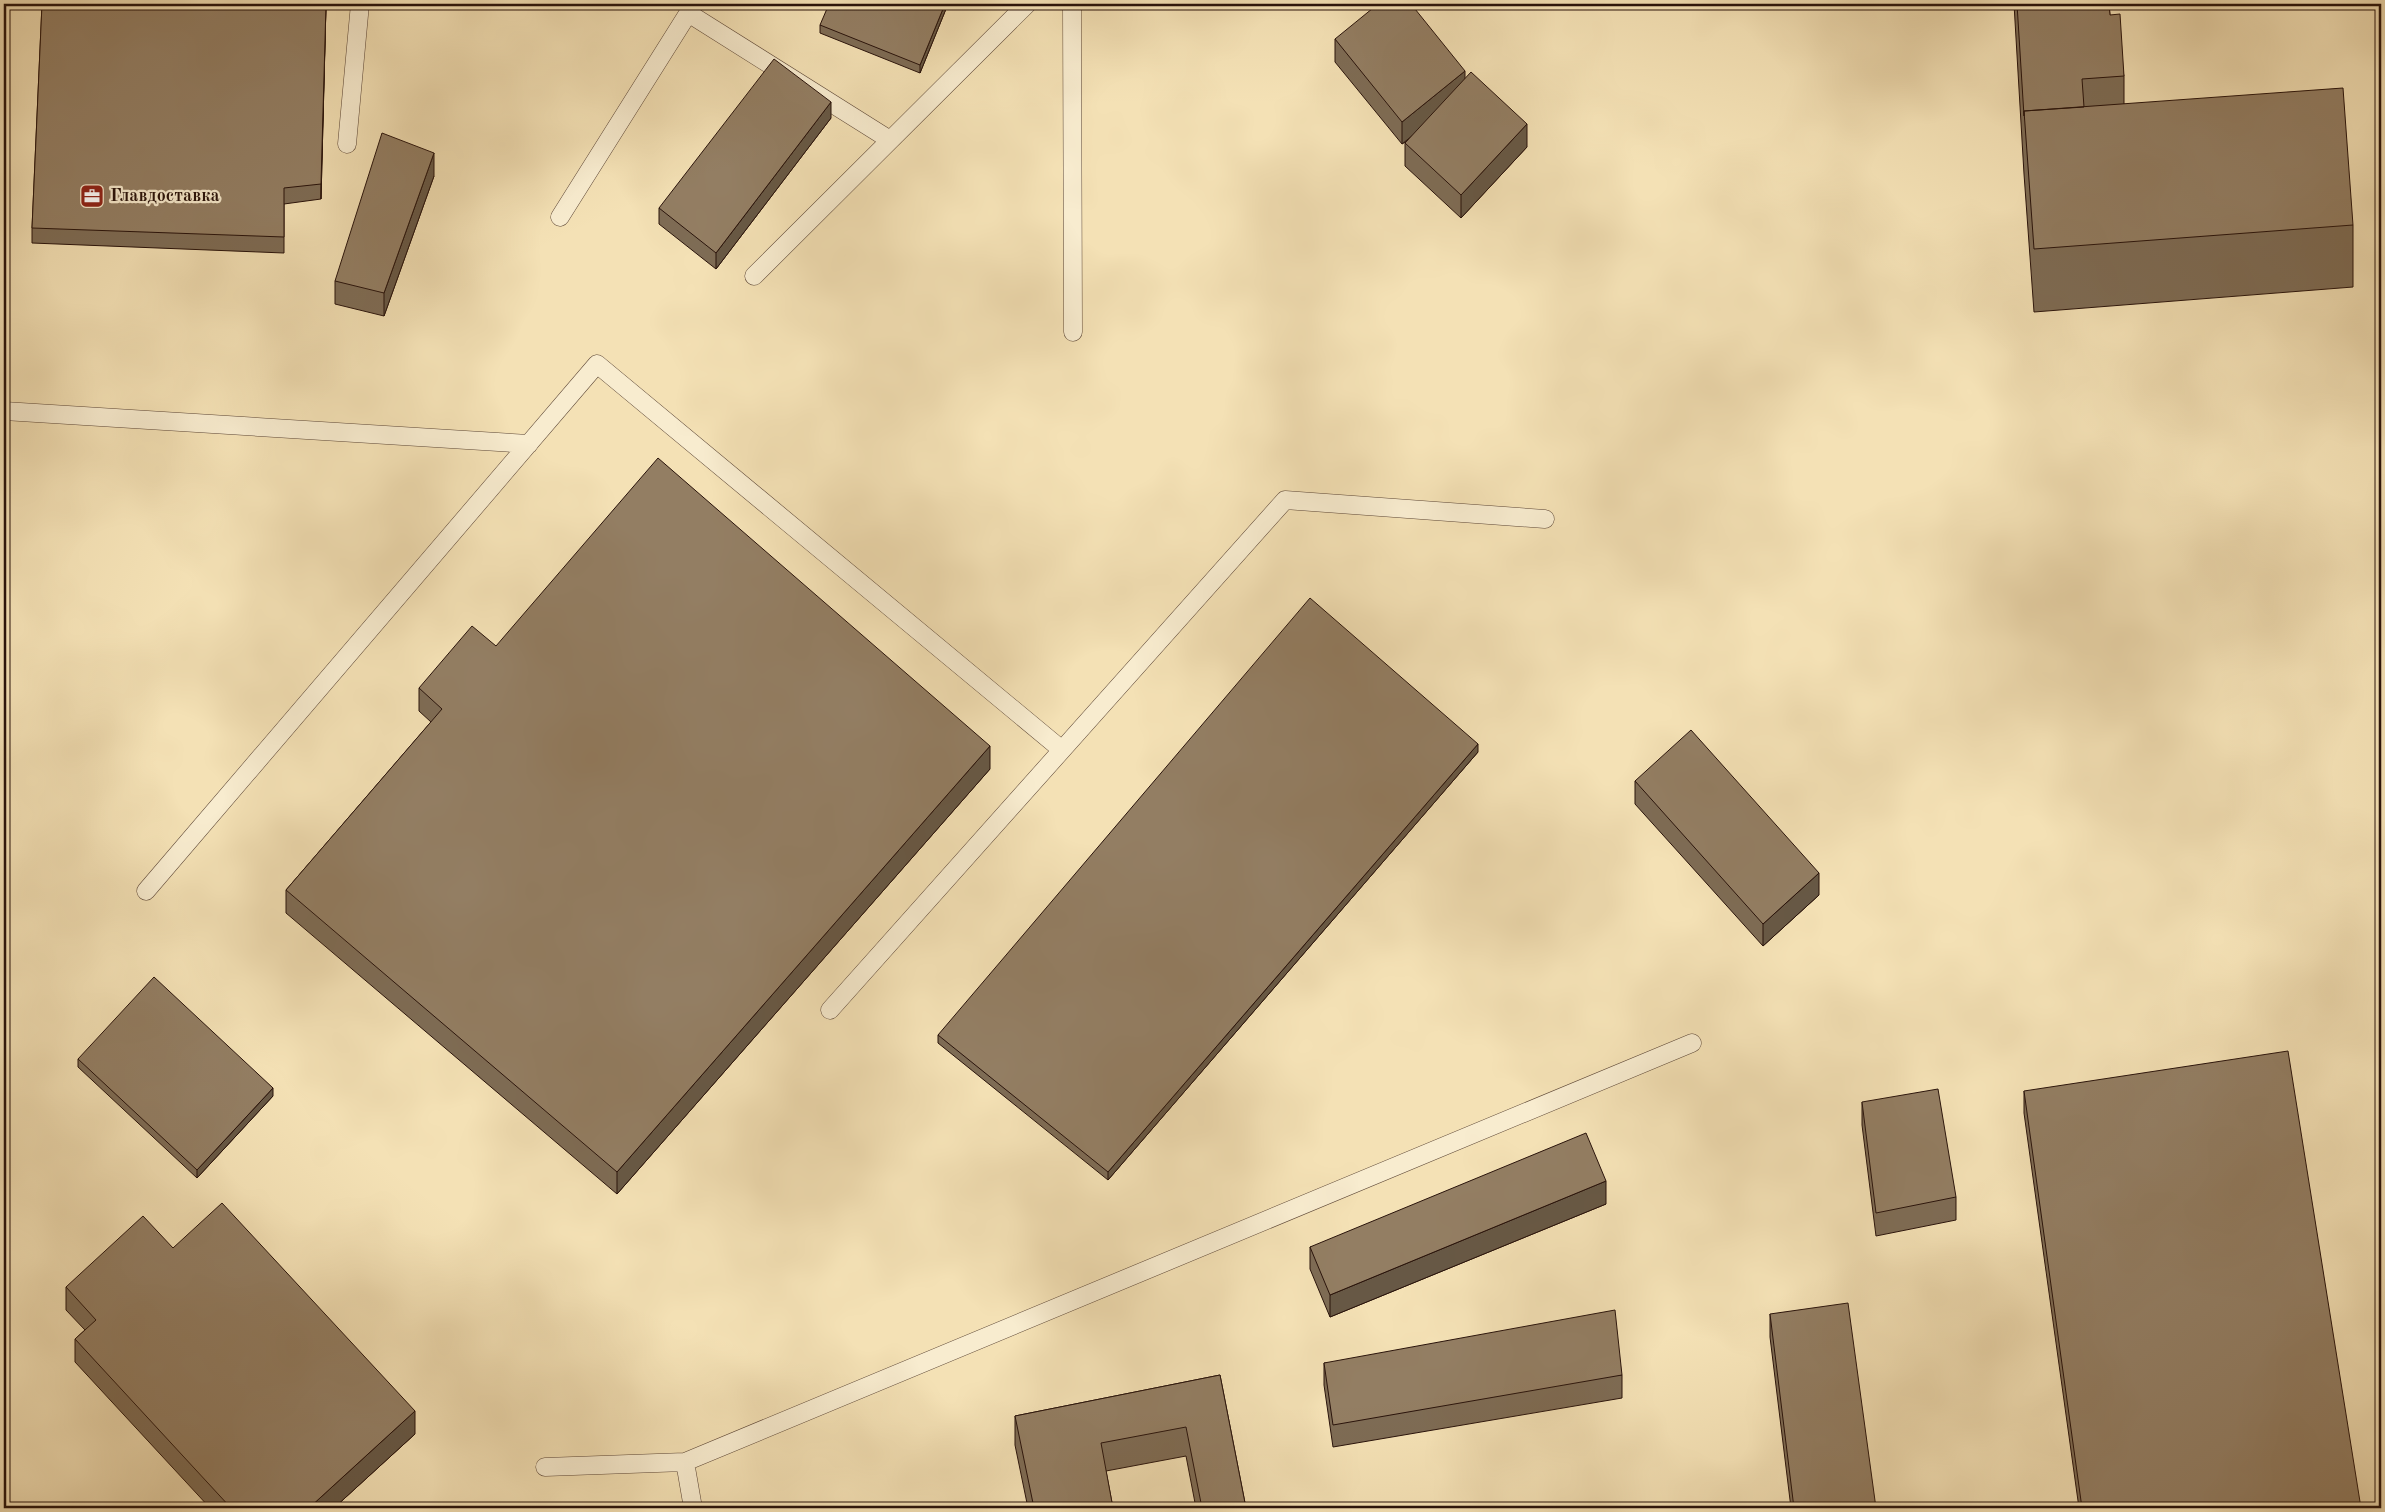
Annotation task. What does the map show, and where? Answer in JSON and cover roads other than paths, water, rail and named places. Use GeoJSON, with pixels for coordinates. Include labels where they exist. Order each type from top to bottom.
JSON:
{"type":"FeatureCollection","features":[{"type":"Feature","properties":{"kind":"lane"},"geometry":{"type":"LineString","coordinates":[[347,144],[360,4]]}},
{"type":"Feature","properties":{"kind":"lane"},"geometry":{"type":"LineString","coordinates":[[754,276],[1027,4]]}},
{"type":"Feature","properties":{"kind":"lane"},"geometry":{"type":"LineString","coordinates":[[1072,4],[1073,332]]}},
{"type":"Feature","properties":{"kind":"lane"},"geometry":{"type":"LineString","coordinates":[[560,217],[691,8],[890,140]]}},
{"type":"Feature","properties":{"kind":"lane"},"geometry":{"type":"LineString","coordinates":[[146,891],[597,364],[1062,750]]}},
{"type":"Feature","properties":{"kind":"lane"},"geometry":{"type":"LineString","coordinates":[[4,411],[529,444]]}},
{"type":"Feature","properties":{"kind":"lane"},"geometry":{"type":"LineString","coordinates":[[830,1010],[1284,500],[1545,519]]}},
{"type":"Feature","properties":{"kind":"lane"},"geometry":{"type":"LineString","coordinates":[[545,1467],[684,1462],[1692,1043]]}},
{"type":"Feature","properties":{"kind":"lane"},"geometry":{"type":"LineString","coordinates":[[684,1462],[693,1508]]}},
{"type":"Feature","properties":{"kind":"place","name":"Главдоставка"},"geometry":{"type":"Point","coordinates":[92,196]}}]}
